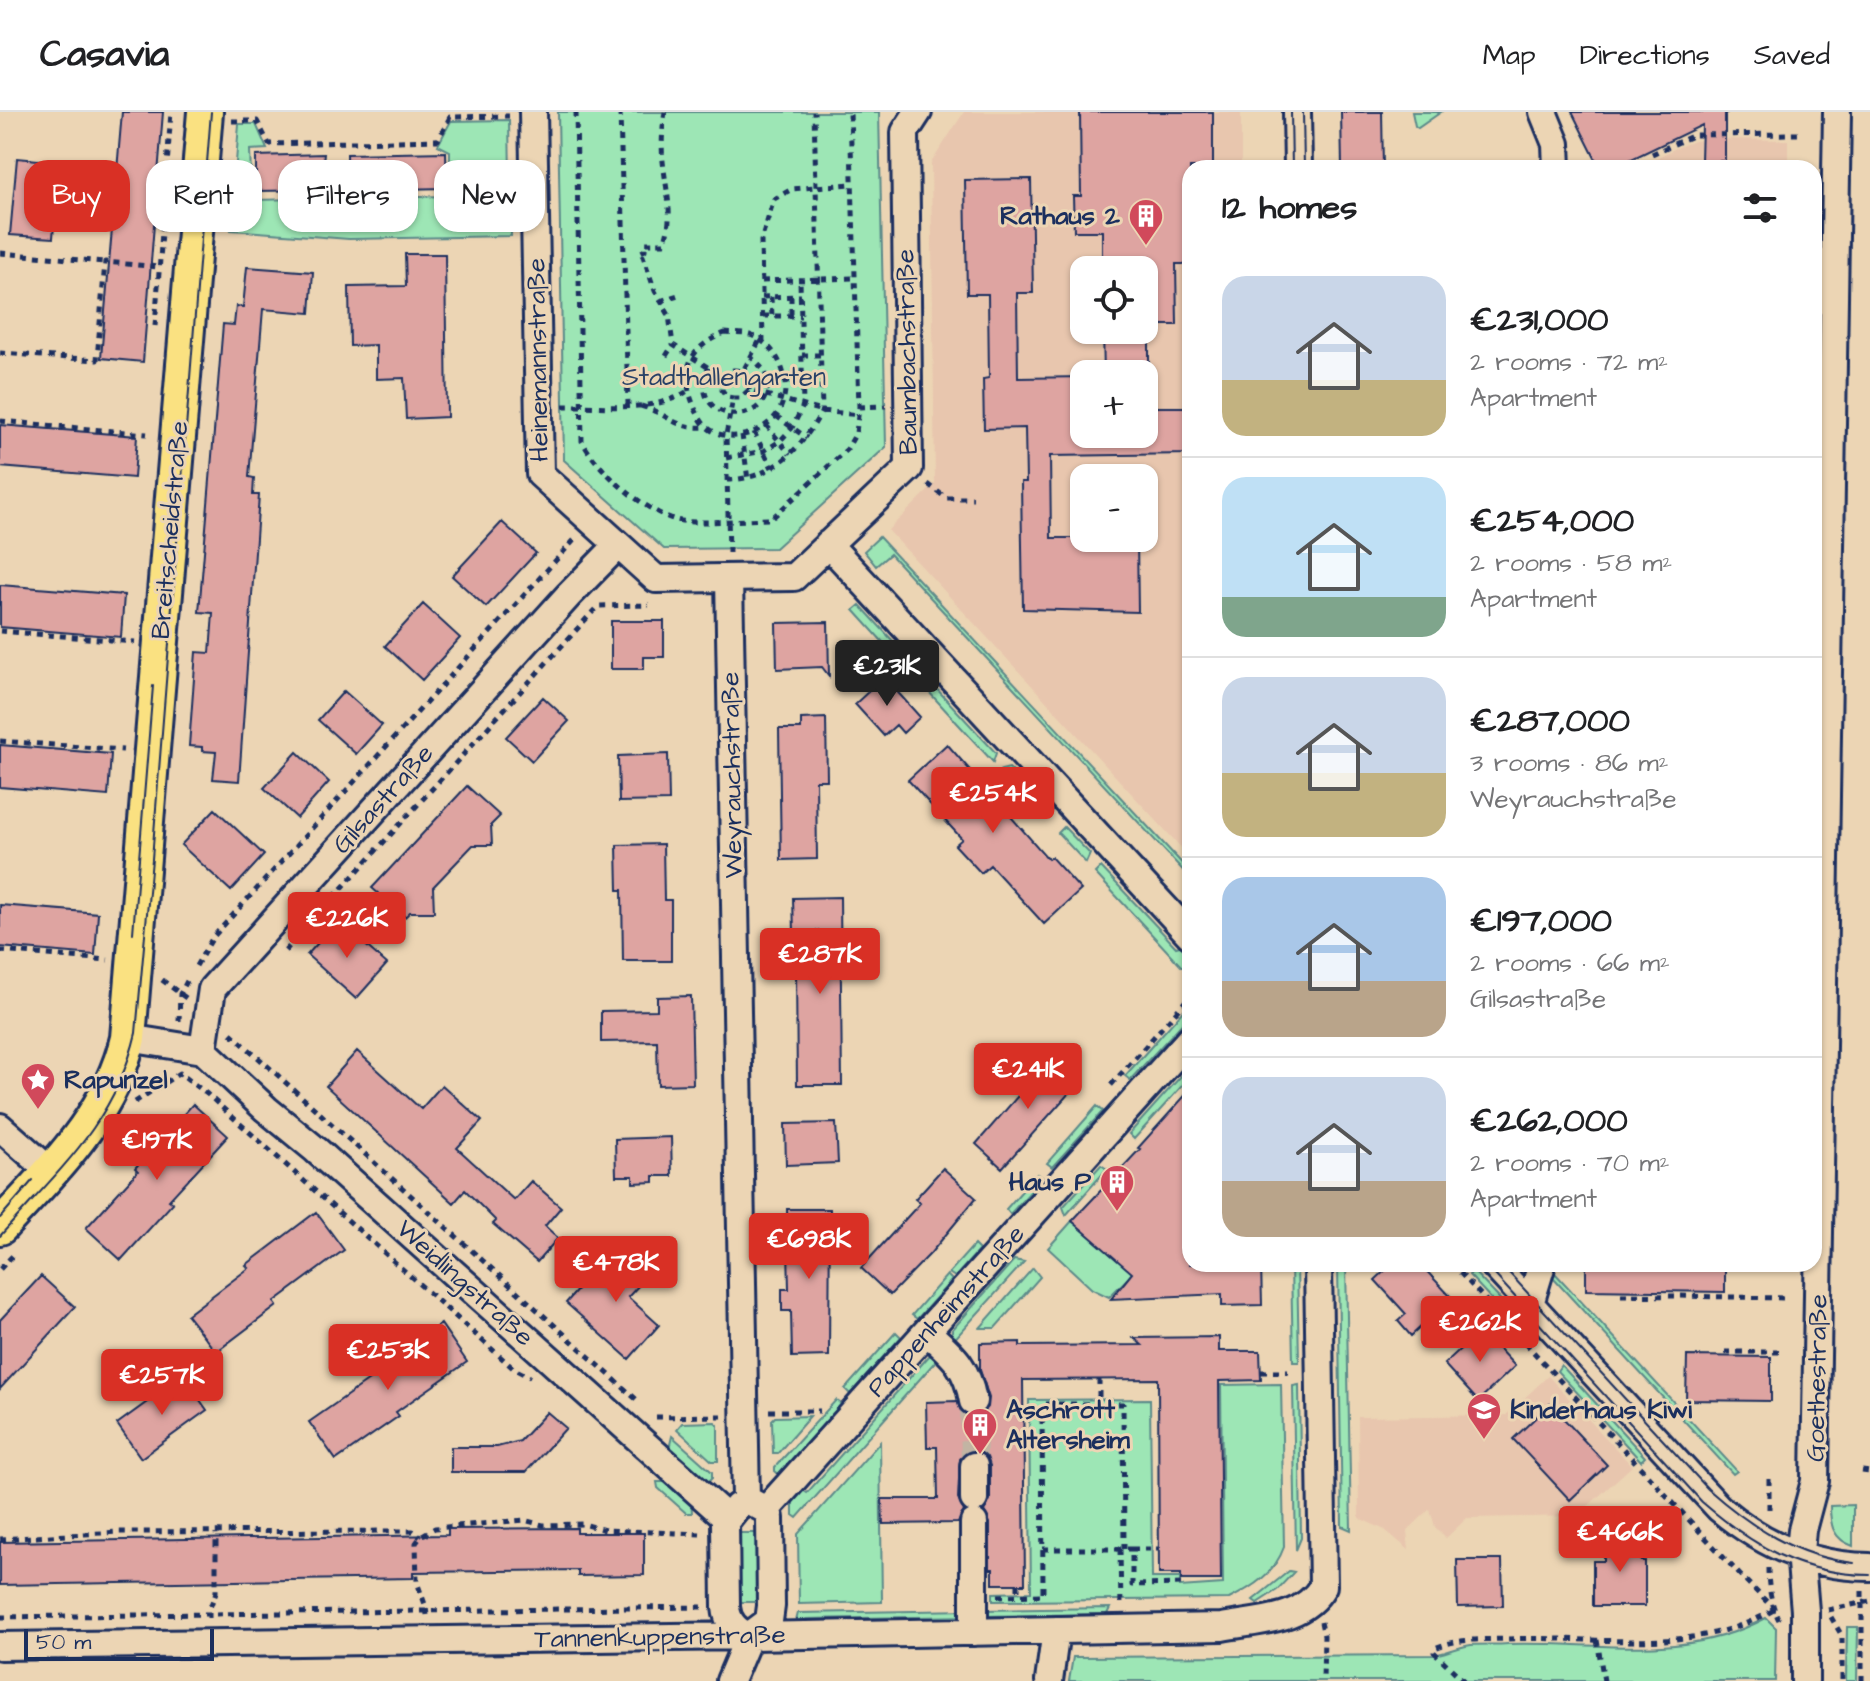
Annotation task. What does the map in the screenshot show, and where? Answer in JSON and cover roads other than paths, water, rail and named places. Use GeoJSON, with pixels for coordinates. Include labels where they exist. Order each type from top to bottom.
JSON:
{"type":"FeatureCollection","features":[{"type":"Feature","properties":{"kind":"main road","name":"Breitscheidstraße"},"geometry":{"type":"LineString","coordinates":[[128,1038],[119,951],[152,753],[204,116]]}},
{"type":"Feature","properties":{"kind":"main road"},"geometry":{"type":"LineString","coordinates":[[0,1227],[86,1131],[112,1086],[128,1038]]}},
{"type":"Feature","properties":{"kind":"street","name":"Baumbachstraße"},"geometry":{"type":"LineString","coordinates":[[729,566],[794,577],[909,468],[905,132],[918,112]]}},
{"type":"Feature","properties":{"kind":"street"},"geometry":{"type":"LineString","coordinates":[[1297,112],[1298,160]]}},
{"type":"Feature","properties":{"kind":"street"},"geometry":{"type":"LineString","coordinates":[[1543,112],[1556,144],[1557,160]]}},
{"type":"Feature","properties":{"kind":"street","name":"Goethestraße"},"geometry":{"type":"LineString","coordinates":[[1822,519],[1823,382],[1837,112]]}},
{"type":"Feature","properties":{"kind":"street","name":"Heinemannstraße"},"geometry":{"type":"LineString","coordinates":[[524,114],[540,474],[656,579],[729,566]]}},
{"type":"Feature","properties":{"kind":"street"},"geometry":{"type":"LineString","coordinates":[[828,544],[1182,926]]}},
{"type":"Feature","properties":{"kind":"street","name":"Gilsastraße"},"geometry":{"type":"LineString","coordinates":[[203,1050],[212,989],[568,596],[618,545]]}},
{"type":"Feature","properties":{"kind":"street","name":"Weyrauchstraße"},"geometry":{"type":"LineString","coordinates":[[729,566],[756,1413],[746,1509],[726,1607],[727,1619],[749,1636],[769,1621],[770,1518],[746,1509]]}},
{"type":"Feature","properties":{"kind":"street"},"geometry":{"type":"LineString","coordinates":[[128,1038],[203,1050]]}},
{"type":"Feature","properties":{"kind":"street","name":"Pappenheimstraße"},"geometry":{"type":"LineString","coordinates":[[746,1509],[927,1332],[1182,1048]]}},
{"type":"Feature","properties":{"kind":"street","name":"Weidlingstraße"},"geometry":{"type":"LineString","coordinates":[[203,1050],[266,1109],[746,1509]]}},
{"type":"Feature","properties":{"kind":"street"},"geometry":{"type":"LineString","coordinates":[[0,1127],[50,1171]]}},
{"type":"Feature","properties":{"kind":"street","name":"Tannenkuppenstraße"},"geometry":{"type":"LineString","coordinates":[[0,1646],[1222,1627],[1291,1615],[1315,1600],[1323,1586],[1318,1272]]}},
{"type":"Feature","properties":{"kind":"street"},"geometry":{"type":"LineString","coordinates":[[1500,1272],[1719,1508],[1754,1534],[1800,1557],[1835,1565],[1870,1567]]}},
{"type":"Feature","properties":{"kind":"street"},"geometry":{"type":"LineString","coordinates":[[1530,1304],[1540,1272]]}},
{"type":"Feature","properties":{"kind":"street","name":"Goethestraße"},"geometry":{"type":"LineString","coordinates":[[1805,1681],[1805,1611],[1800,1557],[1802,1530],[1815,1481],[1817,1272]]}},
{"type":"Feature","properties":{"kind":"street"},"geometry":{"type":"LineString","coordinates":[[927,1332],[960,1363],[970,1384],[973,1401]]}},
{"type":"Feature","properties":{"kind":"street"},"geometry":{"type":"LineString","coordinates":[[974,1466],[974,1632]]}},
{"type":"Feature","properties":{"kind":"street"},"geometry":{"type":"LineString","coordinates":[[1049,1681],[1056,1630]]}},
{"type":"Feature","properties":{"kind":"street"},"geometry":{"type":"LineString","coordinates":[[730,1681],[749,1636]]}},
{"type":"Feature","properties":{"kind":"tunnel"},"geometry":{"type":"LineString","coordinates":[[973,1401],[974,1466]]}},
{"type":"Feature","properties":{"kind":"tram line"},"geometry":{"type":"LineString","coordinates":[[0,1236],[63,1167],[99,1119],[127,1065],[136,1033],[211,112]]}},
{"type":"Feature","properties":{"kind":"tram line"},"geometry":{"type":"LineString","coordinates":[[1291,112],[1292,160]]}},
{"type":"Feature","properties":{"kind":"tram line"},"geometry":{"type":"LineString","coordinates":[[1303,112],[1304,160]]}},
{"type":"Feature","properties":{"kind":"tram line"},"geometry":{"type":"LineString","coordinates":[[133,933],[153,686]]}},
{"type":"Feature","properties":{"kind":"tram line"},"geometry":{"type":"LineString","coordinates":[[0,1218],[33,1180]]}},
{"type":"Feature","properties":{"kind":"tram line"},"geometry":{"type":"LineString","coordinates":[[1492,1272],[1702,1502],[1721,1518],[1779,1555],[1822,1570],[1870,1575]]}},
{"type":"Feature","properties":{"kind":"tram line"},"geometry":{"type":"LineString","coordinates":[[1508,1272],[1724,1503],[1758,1528],[1794,1547],[1833,1560],[1854,1563]]}},
{"type":"Feature","properties":{"kind":"place","name":"Rathaus 2"},"geometry":{"type":"Point","coordinates":[1146,247]}},
{"type":"Feature","properties":{"kind":"place","name":"Rapunzel"},"geometry":{"type":"Point","coordinates":[38,1111]}},
{"type":"Feature","properties":{"kind":"place","name":"Haus P"},"geometry":{"type":"Point","coordinates":[1117,1213]}},
{"type":"Feature","properties":{"kind":"place","name":"Kinderhaus Kiwi"},"geometry":{"type":"Point","coordinates":[1484,1441]}},
{"type":"Feature","properties":{"kind":"place","name":"Aschrott Altersheim"},"geometry":{"type":"Point","coordinates":[980,1456]}},
{"type":"Feature","properties":{"kind":"park label","name":"Stadthallengarten"},"geometry":{"type":"Point","coordinates":[724,377]}}]}
